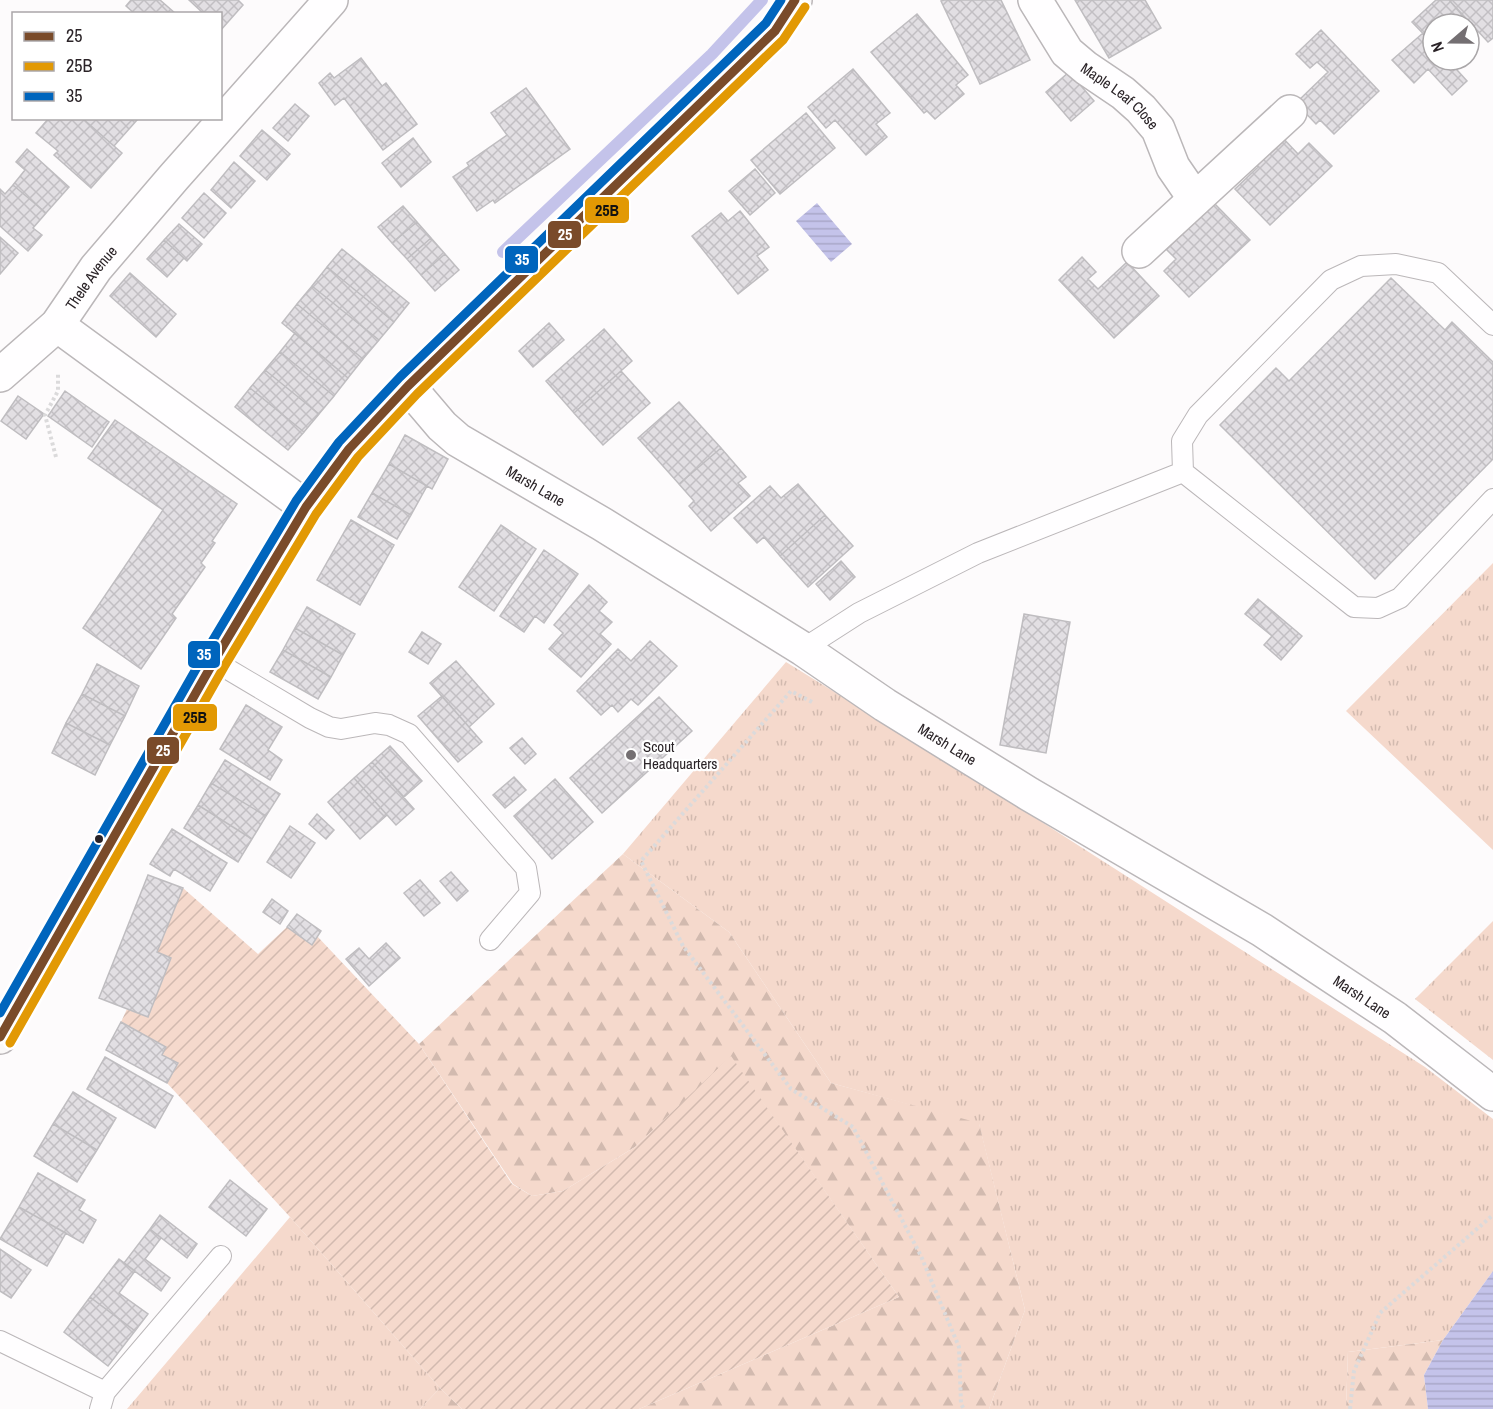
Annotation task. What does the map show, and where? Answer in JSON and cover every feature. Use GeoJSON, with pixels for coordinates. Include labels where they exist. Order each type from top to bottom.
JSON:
{"type":"FeatureCollection","features":[{"type":"Feature","properties":{"kind":"main road"},"geometry":{"type":"LineString","coordinates":[[0,1036],[214,661],[306,507],[349,449],[408,386],[774,31],[795,0]]}},
{"type":"Feature","properties":{"kind":"street","name":"Thele Avenue"},"geometry":{"type":"LineString","coordinates":[[306,507],[57,324],[103,260],[331,0]]}},
{"type":"Feature","properties":{"kind":"street","name":"Maple Leaf Close"},"geometry":{"type":"LineString","coordinates":[[1035,0],[1067,52],[1123,93],[1158,129],[1173,167],[1181,182],[1195,199]]}},
{"type":"Feature","properties":{"kind":"street"},"geometry":{"type":"LineString","coordinates":[[1139,251],[1290,112]]}},
{"type":"Feature","properties":{"kind":"street"},"geometry":{"type":"LineString","coordinates":[[0,375],[57,324]]}},
{"type":"Feature","properties":{"kind":"street","name":"Marsh Lane"},"geometry":{"type":"LineString","coordinates":[[408,386],[442,426],[458,440],[602,524],[803,649],[885,705],[1020,789],[1262,930],[1395,1018],[1493,1094]]}},
{"type":"Feature","properties":{"kind":"lane"},"geometry":{"type":"LineString","coordinates":[[1493,325],[1438,273],[1396,264],[1361,267],[1331,280],[1198,415],[1182,441],[1183,472],[1354,607],[1378,608],[1400,598],[1493,499]]}},
{"type":"Feature","properties":{"kind":"lane"},"geometry":{"type":"LineString","coordinates":[[803,649],[859,613],[978,553],[1183,472]]}},
{"type":"Feature","properties":{"kind":"lane"},"geometry":{"type":"LineString","coordinates":[[214,661],[329,727],[341,729],[375,723],[389,725],[409,734],[526,868],[530,893],[490,939]]}},
{"type":"Feature","properties":{"kind":"lane"},"geometry":{"type":"LineString","coordinates":[[0,1341],[102,1400],[221,1256]]}},
{"type":"Feature","properties":{"kind":"path"},"geometry":{"type":"LineString","coordinates":[[56,457],[45,415],[58,391],[57,324]]}},
{"type":"Feature","properties":{"kind":"path"},"geometry":{"type":"LineString","coordinates":[[820,707],[791,691],[641,861],[683,946],[790,1089],[853,1127],[921,1256],[959,1347],[961,1404],[964,1409]]}},
{"type":"Feature","properties":{"kind":"path"},"geometry":{"type":"LineString","coordinates":[[1350,1409],[1354,1371],[1380,1313],[1493,1215]]}},
{"type":"Feature","properties":{"kind":"green space"},"geometry":{"type":"Polygon","coordinates":[[[1493,563],[1493,850],[1346,711],[1493,563]]]}},
{"type":"Feature","properties":{"kind":"green space"},"geometry":{"type":"Polygon","coordinates":[[[786,662],[951,764],[1425,1067],[1493,1119],[1493,1271],[1443,1340],[1348,1352],[1346,1409],[989,1409],[1025,1310],[979,1124],[831,1083],[729,932],[623,854],[786,662]]]}},
{"type":"Feature","properties":{"kind":"green space"},"geometry":{"type":"Polygon","coordinates":[[[623,854],[729,932],[831,1083],[979,1123],[1025,1310],[989,1409],[639,1409],[899,1297],[731,1057],[635,1147],[563,1191],[532,1196],[513,1184],[419,1044],[623,854]]]}},
{"type":"Feature","properties":{"kind":"green space"},"geometry":{"type":"Polygon","coordinates":[[[183,888],[258,954],[287,927],[311,944],[317,936],[419,1044],[512,1184],[532,1196],[563,1191],[635,1147],[731,1056],[899,1297],[639,1409],[462,1409],[440,1388],[290,1217],[167,1083],[178,1064],[162,1055],[166,1047],[121,1022],[127,1009],[148,1017],[171,958],[157,952],[183,888]]]}},
{"type":"Feature","properties":{"kind":"green space"},"geometry":{"type":"Polygon","coordinates":[[[1493,921],[1493,1060],[1415,999],[1493,921]]]}},
{"type":"Feature","properties":{"kind":"green space"},"geometry":{"type":"Polygon","coordinates":[[[290,1217],[440,1388],[420,1409],[127,1409],[290,1217]]]}},
{"type":"Feature","properties":{"kind":"green space"},"geometry":{"type":"Polygon","coordinates":[[[1443,1340],[1424,1375],[1428,1409],[1346,1409],[1348,1352],[1443,1340]]]}},
{"type":"Feature","properties":{"kind":"green space"},"geometry":{"type":"Polygon","coordinates":[[[440,1388],[462,1409],[420,1409],[440,1388]]]}},
{"type":"Feature","properties":{"kind":"water"},"geometry":{"type":"Polygon","coordinates":[[[817,203],[852,244],[831,262],[796,221],[817,203]]]}},
{"type":"Feature","properties":{"kind":"water"},"geometry":{"type":"Polygon","coordinates":[[[1493,1271],[1493,1409],[1428,1409],[1424,1375],[1443,1340],[1493,1271]]]}},
{"type":"Feature","properties":{"kind":"building"},"geometry":{"type":"Polygon","coordinates":[[[131,0],[160,0],[174,12],[133,12],[126,6],[131,0]]]}},
{"type":"Feature","properties":{"kind":"building"},"geometry":{"type":"Polygon","coordinates":[[[189,0],[238,0],[243,5],[222,29],[222,12],[202,12],[189,0]]]}},
{"type":"Feature","properties":{"kind":"building"},"geometry":{"type":"Polygon","coordinates":[[[1001,0],[1030,60],[980,84],[941,1],[1001,0]]]}},
{"type":"Feature","properties":{"kind":"building"},"geometry":{"type":"Polygon","coordinates":[[[1075,0],[1145,0],[1161,28],[1109,58],[1075,0]]]}},
{"type":"Feature","properties":{"kind":"building"},"geometry":{"type":"Polygon","coordinates":[[[1436,0],[1449,0],[1459,12],[1423,12],[1436,0]]]}},
{"type":"Feature","properties":{"kind":"building"},"geometry":{"type":"Polygon","coordinates":[[[1449,0],[1493,0],[1493,38],[1488,42],[1481,34],[1481,12],[1460,12],[1449,0]]]}},
{"type":"Feature","properties":{"kind":"building"},"geometry":{"type":"Polygon","coordinates":[[[917,14],[968,75],[956,85],[964,94],[935,119],[927,111],[924,113],[871,52],[917,14]]]}},
{"type":"Feature","properties":{"kind":"building"},"geometry":{"type":"Polygon","coordinates":[[[1421,14],[1421,31],[1412,22],[1421,14]]]}},
{"type":"Feature","properties":{"kind":"building"},"geometry":{"type":"Polygon","coordinates":[[[1321,30],[1379,91],[1334,134],[1320,120],[1316,124],[1296,103],[1328,72],[1317,62],[1310,68],[1296,54],[1321,30]]]}},
{"type":"Feature","properties":{"kind":"building"},"geometry":{"type":"Polygon","coordinates":[[[1421,35],[1421,72],[1425,72],[1414,83],[1392,60],[1421,35]]]}},
{"type":"Feature","properties":{"kind":"building"},"geometry":{"type":"Polygon","coordinates":[[[361,58],[382,86],[386,83],[417,124],[383,150],[344,98],[335,105],[319,83],[330,73],[334,78],[361,58]]]}},
{"type":"Feature","properties":{"kind":"building"},"geometry":{"type":"Polygon","coordinates":[[[853,69],[890,113],[876,124],[887,137],[866,155],[835,120],[826,128],[808,107],[853,69]]]}},
{"type":"Feature","properties":{"kind":"building"},"geometry":{"type":"Polygon","coordinates":[[[1069,72],[1094,101],[1071,121],[1046,92],[1069,72]]]}},
{"type":"Feature","properties":{"kind":"building"},"geometry":{"type":"Polygon","coordinates":[[[1431,72],[1459,72],[1467,81],[1452,95],[1431,72]]]}},
{"type":"Feature","properties":{"kind":"building"},"geometry":{"type":"Polygon","coordinates":[[[526,88],[570,149],[495,203],[493,200],[477,211],[453,177],[469,166],[467,163],[507,135],[491,113],[526,88]]]}},
{"type":"Feature","properties":{"kind":"building"},"geometry":{"type":"Polygon","coordinates":[[[295,104],[309,116],[288,141],[273,128],[295,104]]]}},
{"type":"Feature","properties":{"kind":"building"},"geometry":{"type":"Polygon","coordinates":[[[806,113],[835,148],[780,194],[751,160],[806,113]]]}},
{"type":"Feature","properties":{"kind":"building"},"geometry":{"type":"Polygon","coordinates":[[[47,120],[84,120],[122,153],[91,188],[54,155],[58,151],[36,133],[47,120]]]}},
{"type":"Feature","properties":{"kind":"building"},"geometry":{"type":"Polygon","coordinates":[[[84,120],[137,120],[114,146],[84,120]]]}},
{"type":"Feature","properties":{"kind":"building"},"geometry":{"type":"Polygon","coordinates":[[[262,130],[290,154],[267,180],[240,156],[262,130]]]}},
{"type":"Feature","properties":{"kind":"building"},"geometry":{"type":"Polygon","coordinates":[[[1281,136],[1298,154],[1309,143],[1332,166],[1270,225],[1235,189],[1258,167],[1253,163],[1281,136]]]}},
{"type":"Feature","properties":{"kind":"building"},"geometry":{"type":"Polygon","coordinates":[[[413,138],[431,162],[401,187],[382,163],[413,138]]]}},
{"type":"Feature","properties":{"kind":"building"},"geometry":{"type":"Polygon","coordinates":[[[27,149],[69,187],[46,213],[13,185],[25,170],[16,162],[27,149]]]}},
{"type":"Feature","properties":{"kind":"building"},"geometry":{"type":"Polygon","coordinates":[[[234,162],[255,181],[231,208],[211,190],[234,162]]]}},
{"type":"Feature","properties":{"kind":"building"},"geometry":{"type":"Polygon","coordinates":[[[755,169],[775,193],[750,215],[729,191],[755,169]]]}},
{"type":"Feature","properties":{"kind":"building"},"geometry":{"type":"Polygon","coordinates":[[[13,185],[46,213],[33,228],[42,235],[28,251],[0,226],[0,189],[5,194],[13,185]]]}},
{"type":"Feature","properties":{"kind":"building"},"geometry":{"type":"Polygon","coordinates":[[[204,193],[226,213],[204,238],[182,218],[204,193]]]}},
{"type":"Feature","properties":{"kind":"building"},"geometry":{"type":"Polygon","coordinates":[[[1214,203],[1250,240],[1189,297],[1164,271],[1176,259],[1163,246],[1191,220],[1194,223],[1214,203]]]}},
{"type":"Feature","properties":{"kind":"building"},"geometry":{"type":"Polygon","coordinates":[[[403,206],[417,222],[392,243],[378,227],[403,206]]]}},
{"type":"Feature","properties":{"kind":"building"},"geometry":{"type":"Polygon","coordinates":[[[740,211],[769,247],[757,256],[768,270],[738,294],[692,236],[721,213],[728,221],[740,211]]]}},
{"type":"Feature","properties":{"kind":"building"},"geometry":{"type":"Polygon","coordinates":[[[417,222],[431,238],[407,259],[392,243],[417,222]]]}},
{"type":"Feature","properties":{"kind":"building"},"geometry":{"type":"Polygon","coordinates":[[[179,224],[202,244],[187,261],[164,240],[179,224]]]}},
{"type":"Feature","properties":{"kind":"building"},"geometry":{"type":"Polygon","coordinates":[[[0,237],[18,253],[0,274],[0,237]]]}},
{"type":"Feature","properties":{"kind":"building"},"geometry":{"type":"Polygon","coordinates":[[[431,238],[445,254],[421,275],[407,259],[431,238]]]}},
{"type":"Feature","properties":{"kind":"building"},"geometry":{"type":"Polygon","coordinates":[[[164,240],[184,258],[167,277],[147,259],[164,240]]]}},
{"type":"Feature","properties":{"kind":"building"},"geometry":{"type":"Polygon","coordinates":[[[342,249],[409,303],[394,322],[327,267],[342,249]]]}},
{"type":"Feature","properties":{"kind":"building"},"geometry":{"type":"Polygon","coordinates":[[[445,254],[459,270],[435,291],[421,275],[445,254]]]}},
{"type":"Feature","properties":{"kind":"building"},"geometry":{"type":"Polygon","coordinates":[[[1082,257],[1096,272],[1088,279],[1098,289],[1127,262],[1159,296],[1114,338],[1059,280],[1082,257]]]}},
{"type":"Feature","properties":{"kind":"building"},"geometry":{"type":"Polygon","coordinates":[[[327,267],[394,322],[379,340],[312,286],[327,267]]]}},
{"type":"Feature","properties":{"kind":"building"},"geometry":{"type":"Polygon","coordinates":[[[130,273],[176,314],[156,337],[110,296],[130,273]]]}},
{"type":"Feature","properties":{"kind":"building"},"geometry":{"type":"Polygon","coordinates":[[[1391,278],[1445,330],[1452,322],[1493,362],[1493,459],[1375,579],[1220,425],[1276,368],[1289,381],[1391,278]]]}},
{"type":"Feature","properties":{"kind":"building"},"geometry":{"type":"Polygon","coordinates":[[[312,286],[379,340],[363,359],[297,304],[312,286]]]}},
{"type":"Feature","properties":{"kind":"building"},"geometry":{"type":"Polygon","coordinates":[[[297,304],[363,359],[348,378],[282,323],[297,304]]]}},
{"type":"Feature","properties":{"kind":"building"},"geometry":{"type":"Polygon","coordinates":[[[549,323],[564,340],[533,367],[519,351],[549,323]]]}},
{"type":"Feature","properties":{"kind":"building"},"geometry":{"type":"Polygon","coordinates":[[[604,329],[632,361],[574,413],[546,381],[604,329]]]}},
{"type":"Feature","properties":{"kind":"building"},"geometry":{"type":"Polygon","coordinates":[[[295,333],[348,378],[334,396],[280,352],[295,333]]]}},
{"type":"Feature","properties":{"kind":"building"},"geometry":{"type":"Polygon","coordinates":[[[280,352],[334,396],[319,414],[265,370],[280,352]]]}},
{"type":"Feature","properties":{"kind":"building"},"geometry":{"type":"Polygon","coordinates":[[[265,370],[319,414],[304,432],[250,388],[265,370]]]}},
{"type":"Feature","properties":{"kind":"building"},"geometry":{"type":"Polygon","coordinates":[[[621,371],[650,403],[603,445],[574,413],[621,371]]]}},
{"type":"Feature","properties":{"kind":"building"},"geometry":{"type":"Polygon","coordinates":[[[250,388],[304,432],[288,450],[235,407],[250,388]]]}},
{"type":"Feature","properties":{"kind":"building"},"geometry":{"type":"Polygon","coordinates":[[[65,391],[109,422],[92,447],[48,416],[65,391]]]}},
{"type":"Feature","properties":{"kind":"building"},"geometry":{"type":"Polygon","coordinates":[[[18,396],[44,414],[26,439],[1,421],[18,396]]]}},
{"type":"Feature","properties":{"kind":"building"},"geometry":{"type":"Polygon","coordinates":[[[679,402],[721,448],[679,484],[638,438],[679,402]]]}},
{"type":"Feature","properties":{"kind":"building"},"geometry":{"type":"Polygon","coordinates":[[[115,420],[237,504],[212,541],[215,543],[201,563],[205,567],[172,614],[176,618],[141,669],[83,628],[163,510],[88,458],[115,420]]]}},
{"type":"Feature","properties":{"kind":"building"},"geometry":{"type":"Polygon","coordinates":[[[405,435],[448,459],[432,489],[389,464],[405,435]]]}},
{"type":"Feature","properties":{"kind":"building"},"geometry":{"type":"Polygon","coordinates":[[[721,448],[746,477],[738,483],[750,496],[711,531],[689,506],[694,501],[679,484],[721,448]]]}},
{"type":"Feature","properties":{"kind":"building"},"geometry":{"type":"Polygon","coordinates":[[[389,464],[427,486],[411,515],[372,493],[389,464]]]}},
{"type":"Feature","properties":{"kind":"building"},"geometry":{"type":"Polygon","coordinates":[[[798,484],[825,515],[780,556],[764,537],[757,543],[734,518],[770,486],[781,498],[798,484]]]}},
{"type":"Feature","properties":{"kind":"building"},"geometry":{"type":"Polygon","coordinates":[[[372,493],[411,515],[397,539],[358,517],[372,493]]]}},
{"type":"Feature","properties":{"kind":"building"},"geometry":{"type":"Polygon","coordinates":[[[825,515],[853,546],[808,587],[780,556],[825,515]]]}},
{"type":"Feature","properties":{"kind":"building"},"geometry":{"type":"Polygon","coordinates":[[[351,520],[394,545],[360,605],[317,580],[351,520]]]}},
{"type":"Feature","properties":{"kind":"building"},"geometry":{"type":"Polygon","coordinates":[[[501,525],[536,549],[494,611],[459,587],[501,525]]]}},
{"type":"Feature","properties":{"kind":"building"},"geometry":{"type":"Polygon","coordinates":[[[544,550],[578,574],[544,623],[535,616],[524,632],[500,616],[544,550]]]}},
{"type":"Feature","properties":{"kind":"building"},"geometry":{"type":"Polygon","coordinates":[[[841,561],[855,577],[830,600],[816,584],[841,561]]]}},
{"type":"Feature","properties":{"kind":"building"},"geometry":{"type":"Polygon","coordinates":[[[589,585],[607,602],[599,611],[612,622],[600,634],[611,644],[581,677],[549,649],[563,633],[554,625],[589,585]]]}},
{"type":"Feature","properties":{"kind":"building"},"geometry":{"type":"Polygon","coordinates":[[[1258,599],[1302,636],[1281,660],[1264,645],[1272,636],[1245,614],[1258,599]]]}},
{"type":"Feature","properties":{"kind":"building"},"geometry":{"type":"Polygon","coordinates":[[[307,607],[355,634],[343,655],[295,628],[307,607]]]}},
{"type":"Feature","properties":{"kind":"building"},"geometry":{"type":"Polygon","coordinates":[[[1024,614],[1070,622],[1046,753],[1000,745],[1024,614]]]}},
{"type":"Feature","properties":{"kind":"building"},"geometry":{"type":"Polygon","coordinates":[[[295,628],[343,655],[331,677],[283,650],[295,628]]]}},
{"type":"Feature","properties":{"kind":"building"},"geometry":{"type":"Polygon","coordinates":[[[422,632],[441,644],[428,664],[409,652],[422,632]]]}},
{"type":"Feature","properties":{"kind":"building"},"geometry":{"type":"Polygon","coordinates":[[[650,641],[677,666],[638,705],[631,699],[618,712],[612,705],[601,715],[577,691],[618,649],[631,661],[650,641]]]}},
{"type":"Feature","properties":{"kind":"building"},"geometry":{"type":"Polygon","coordinates":[[[283,650],[331,677],[318,699],[270,672],[283,650]]]}},
{"type":"Feature","properties":{"kind":"building"},"geometry":{"type":"Polygon","coordinates":[[[456,661],[494,704],[469,727],[430,683],[456,661]]]}},
{"type":"Feature","properties":{"kind":"building"},"geometry":{"type":"Polygon","coordinates":[[[97,664],[139,686],[125,716],[82,694],[97,664]]]}},
{"type":"Feature","properties":{"kind":"building"},"geometry":{"type":"Polygon","coordinates":[[[82,694],[125,716],[110,745],[66,723],[82,694]]]}},
{"type":"Feature","properties":{"kind":"building"},"geometry":{"type":"Polygon","coordinates":[[[442,696],[482,742],[458,762],[418,716],[442,696]]]}},
{"type":"Feature","properties":{"kind":"building","name":"Scout Headquarters"},"geometry":{"type":"Polygon","coordinates":[[[659,697],[692,731],[602,813],[570,778],[659,697]]]}},
{"type":"Feature","properties":{"kind":"building"},"geometry":{"type":"Polygon","coordinates":[[[246,705],[282,727],[268,750],[282,760],[270,780],[220,749],[246,705]]]}},
{"type":"Feature","properties":{"kind":"building"},"geometry":{"type":"Polygon","coordinates":[[[66,723],[110,745],[95,775],[52,753],[66,723]]]}},
{"type":"Feature","properties":{"kind":"building"},"geometry":{"type":"Polygon","coordinates":[[[522,738],[536,754],[525,764],[510,748],[522,738]]]}},
{"type":"Feature","properties":{"kind":"building"},"geometry":{"type":"Polygon","coordinates":[[[390,746],[422,781],[404,797],[372,762],[390,746]]]}},
{"type":"Feature","properties":{"kind":"building"},"geometry":{"type":"Polygon","coordinates":[[[225,760],[280,794],[266,816],[211,783],[225,760]]]}},
{"type":"Feature","properties":{"kind":"building"},"geometry":{"type":"Polygon","coordinates":[[[372,762],[414,809],[396,825],[354,778],[372,762]]]}},
{"type":"Feature","properties":{"kind":"building"},"geometry":{"type":"Polygon","coordinates":[[[514,777],[526,790],[505,808],[493,795],[514,777]]]}},
{"type":"Feature","properties":{"kind":"building"},"geometry":{"type":"Polygon","coordinates":[[[354,778],[387,815],[360,839],[328,802],[354,778]]]}},
{"type":"Feature","properties":{"kind":"building"},"geometry":{"type":"Polygon","coordinates":[[[555,779],[593,822],[552,859],[514,816],[555,779]]]}},
{"type":"Feature","properties":{"kind":"building"},"geometry":{"type":"Polygon","coordinates":[[[211,783],[266,816],[252,839],[198,805],[211,783]]]}},
{"type":"Feature","properties":{"kind":"building"},"geometry":{"type":"Polygon","coordinates":[[[198,805],[252,839],[238,862],[184,828],[198,805]]]}},
{"type":"Feature","properties":{"kind":"building"},"geometry":{"type":"Polygon","coordinates":[[[317,814],[334,830],[326,839],[309,824],[317,814]]]}},
{"type":"Feature","properties":{"kind":"building"},"geometry":{"type":"Polygon","coordinates":[[[290,826],[315,843],[291,878],[267,862],[290,826]]]}},
{"type":"Feature","properties":{"kind":"building"},"geometry":{"type":"Polygon","coordinates":[[[172,829],[227,863],[210,891],[174,869],[170,876],[150,864],[172,829]]]}},
{"type":"Feature","properties":{"kind":"building"},"geometry":{"type":"Polygon","coordinates":[[[451,872],[468,891],[457,901],[440,881],[451,872]]]}},
{"type":"Feature","properties":{"kind":"building"},"geometry":{"type":"Polygon","coordinates":[[[148,875],[183,888],[157,952],[171,958],[148,1017],[99,998],[148,875]]]}},
{"type":"Feature","properties":{"kind":"building"},"geometry":{"type":"Polygon","coordinates":[[[420,880],[440,903],[424,916],[404,893],[420,880]]]}},
{"type":"Feature","properties":{"kind":"building"},"geometry":{"type":"Polygon","coordinates":[[[272,899],[288,911],[280,924],[263,912],[272,899]]]}},
{"type":"Feature","properties":{"kind":"building"},"geometry":{"type":"Polygon","coordinates":[[[297,914],[321,931],[312,945],[287,927],[297,914]]]}},
{"type":"Feature","properties":{"kind":"building"},"geometry":{"type":"Polygon","coordinates":[[[386,943],[400,958],[369,986],[346,959],[359,948],[369,959],[386,943]]]}},
{"type":"Feature","properties":{"kind":"building"},"geometry":{"type":"Polygon","coordinates":[[[121,1022],[166,1047],[162,1055],[178,1063],[167,1083],[106,1050],[121,1022]]]}},
{"type":"Feature","properties":{"kind":"building"},"geometry":{"type":"Polygon","coordinates":[[[105,1057],[173,1096],[155,1128],[87,1089],[105,1057]]]}},
{"type":"Feature","properties":{"kind":"building"},"geometry":{"type":"Polygon","coordinates":[[[73,1092],[116,1118],[97,1150],[53,1124],[73,1092]]]}},
{"type":"Feature","properties":{"kind":"building"},"geometry":{"type":"Polygon","coordinates":[[[53,1124],[97,1150],[77,1182],[34,1156],[53,1124]]]}},
{"type":"Feature","properties":{"kind":"building"},"geometry":{"type":"Polygon","coordinates":[[[38,1173],[85,1200],[79,1210],[96,1220],[83,1243],[19,1207],[38,1173]]]}},
{"type":"Feature","properties":{"kind":"building"},"geometry":{"type":"Polygon","coordinates":[[[230,1180],[267,1209],[246,1236],[209,1207],[230,1180]]]}},
{"type":"Feature","properties":{"kind":"building"},"geometry":{"type":"Polygon","coordinates":[[[19,1207],[66,1233],[47,1266],[0,1239],[19,1207]]]}},
{"type":"Feature","properties":{"kind":"building"},"geometry":{"type":"Polygon","coordinates":[[[160,1215],[197,1244],[187,1258],[150,1229],[160,1215]]]}},
{"type":"Feature","properties":{"kind":"building"},"geometry":{"type":"Polygon","coordinates":[[[150,1229],[161,1238],[145,1259],[170,1278],[161,1291],[124,1263],[150,1229]]]}},
{"type":"Feature","properties":{"kind":"building"},"geometry":{"type":"Polygon","coordinates":[[[0,1249],[31,1270],[11,1298],[0,1291],[0,1249]]]}},
{"type":"Feature","properties":{"kind":"building"},"geometry":{"type":"Polygon","coordinates":[[[119,1259],[135,1271],[119,1293],[148,1314],[135,1331],[90,1297],[119,1259]]]}},
{"type":"Feature","properties":{"kind":"building"},"geometry":{"type":"Polygon","coordinates":[[[90,1297],[135,1331],[108,1366],[64,1332],[90,1297]]]}},
{"type":"Feature","properties":{"kind":"waterway"},"geometry":{"type":"LineString","coordinates":[[503,252],[712,54],[762,0]]}},
{"type":"Feature","properties":{"kind":"transit line","name":"35"},"geometry":{"type":"LineString","coordinates":[[0,1013],[204,655],[296,501],[339,442],[400,377],[766,23],[781,0]]}},
{"type":"Feature","properties":{"kind":"transit line","name":"25"},"geometry":{"type":"LineString","coordinates":[[0,1037],[214,661],[306,507],[349,449],[408,386],[775,31],[795,0]]}},
{"type":"Feature","properties":{"kind":"transit line","name":"25B"},"geometry":{"type":"LineString","coordinates":[[10,1043],[224,667],[316,514],[358,457],[417,394],[783,40],[805,7]]}},
{"type":"Feature","properties":{"kind":"place","name":"Scout Headquarters"},"geometry":{"type":"Point","coordinates":[631,755]}}]}
